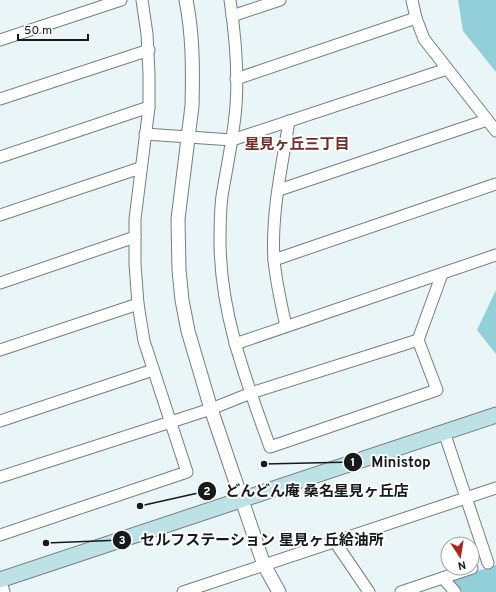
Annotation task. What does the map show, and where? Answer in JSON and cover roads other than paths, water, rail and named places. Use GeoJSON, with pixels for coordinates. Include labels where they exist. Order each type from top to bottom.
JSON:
{"type":"FeatureCollection","features":[{"type":"Feature","properties":{"kind":"main road"},"geometry":{"type":"LineString","coordinates":[[0,580],[496,415]]}},
{"type":"Feature","properties":{"kind":"street"},"geometry":{"type":"LineString","coordinates":[[0,40],[121,0]]}},
{"type":"Feature","properties":{"kind":"street"},"geometry":{"type":"LineString","coordinates":[[0,535],[187,472],[144,341],[138,304],[134,237],[135,219],[140,168],[149,107],[149,50],[142,0]]}},
{"type":"Feature","properties":{"kind":"street"},"geometry":{"type":"LineString","coordinates":[[186,0],[192,50],[192,106],[178,219],[179,270],[182,300],[188,331],[211,409],[264,565],[279,592]]}},
{"type":"Feature","properties":{"kind":"street"},"geometry":{"type":"LineString","coordinates":[[230,0],[236,60],[236,105],[232,140],[222,197],[220,244],[223,284],[234,344],[270,447],[437,390],[418,340],[442,274]]}},
{"type":"Feature","properties":{"kind":"street"},"geometry":{"type":"LineString","coordinates":[[232,16],[280,0]]}},
{"type":"Feature","properties":{"kind":"street"},"geometry":{"type":"LineString","coordinates":[[412,0],[416,18],[424,39],[496,131]]}},
{"type":"Feature","properties":{"kind":"street"},"geometry":{"type":"LineString","coordinates":[[236,78],[416,18]]}},
{"type":"Feature","properties":{"kind":"street"},"geometry":{"type":"LineString","coordinates":[[0,100],[149,50]]}},
{"type":"Feature","properties":{"kind":"street"},"geometry":{"type":"LineString","coordinates":[[145,134],[232,140],[447,69]]}},
{"type":"Feature","properties":{"kind":"street"},"geometry":{"type":"LineString","coordinates":[[0,157],[149,107]]}},
{"type":"Feature","properties":{"kind":"street"},"geometry":{"type":"LineString","coordinates":[[279,190],[487,120]]}},
{"type":"Feature","properties":{"kind":"street"},"geometry":{"type":"LineString","coordinates":[[286,326],[278,291],[274,260],[275,214],[289,121]]}},
{"type":"Feature","properties":{"kind":"street"},"geometry":{"type":"LineString","coordinates":[[0,215],[140,168]]}},
{"type":"Feature","properties":{"kind":"street"},"geometry":{"type":"LineString","coordinates":[[274,260],[496,184]]}},
{"type":"Feature","properties":{"kind":"street"},"geometry":{"type":"LineString","coordinates":[[0,283],[134,237]]}},
{"type":"Feature","properties":{"kind":"street"},"geometry":{"type":"LineString","coordinates":[[234,344],[496,255]]}},
{"type":"Feature","properties":{"kind":"street"},"geometry":{"type":"LineString","coordinates":[[0,350],[138,304]]}},
{"type":"Feature","properties":{"kind":"street"},"geometry":{"type":"LineString","coordinates":[[0,477],[211,409],[251,393],[418,340]]}},
{"type":"Feature","properties":{"kind":"street"},"geometry":{"type":"LineString","coordinates":[[0,421],[153,370]]}},
{"type":"Feature","properties":{"kind":"street"},"geometry":{"type":"LineString","coordinates":[[444,432],[466,498],[492,561],[480,565]]}},
{"type":"Feature","properties":{"kind":"street"},"geometry":{"type":"LineString","coordinates":[[183,592],[199,589],[264,565],[496,488]]}},
{"type":"Feature","properties":{"kind":"street"},"geometry":{"type":"LineString","coordinates":[[335,542],[369,592]]}},
{"type":"Feature","properties":{"kind":"street"},"geometry":{"type":"LineString","coordinates":[[401,592],[449,576]]}},
{"type":"Feature","properties":{"kind":"street"},"geometry":{"type":"LineString","coordinates":[[443,578],[455,592]]}},
{"type":"Feature","properties":{"kind":"street"},"geometry":{"type":"LineString","coordinates":[[0,580],[4,592]]}},
{"type":"Feature","properties":{"kind":"place","name":"Ministop"},"geometry":{"type":"Point","coordinates":[264,464]}},
{"type":"Feature","properties":{"kind":"place","name":"どんどん庵 桑名星見ヶ丘店"},"geometry":{"type":"Point","coordinates":[140,506]}},
{"type":"Feature","properties":{"kind":"place","name":"セルフステーション 星見ヶ丘給油所"},"geometry":{"type":"Point","coordinates":[46,543]}},
{"type":"Feature","properties":{"kind":"district","name":"星見ヶ丘三丁目"},"geometry":{"type":"Point","coordinates":[297,144]}}]}
